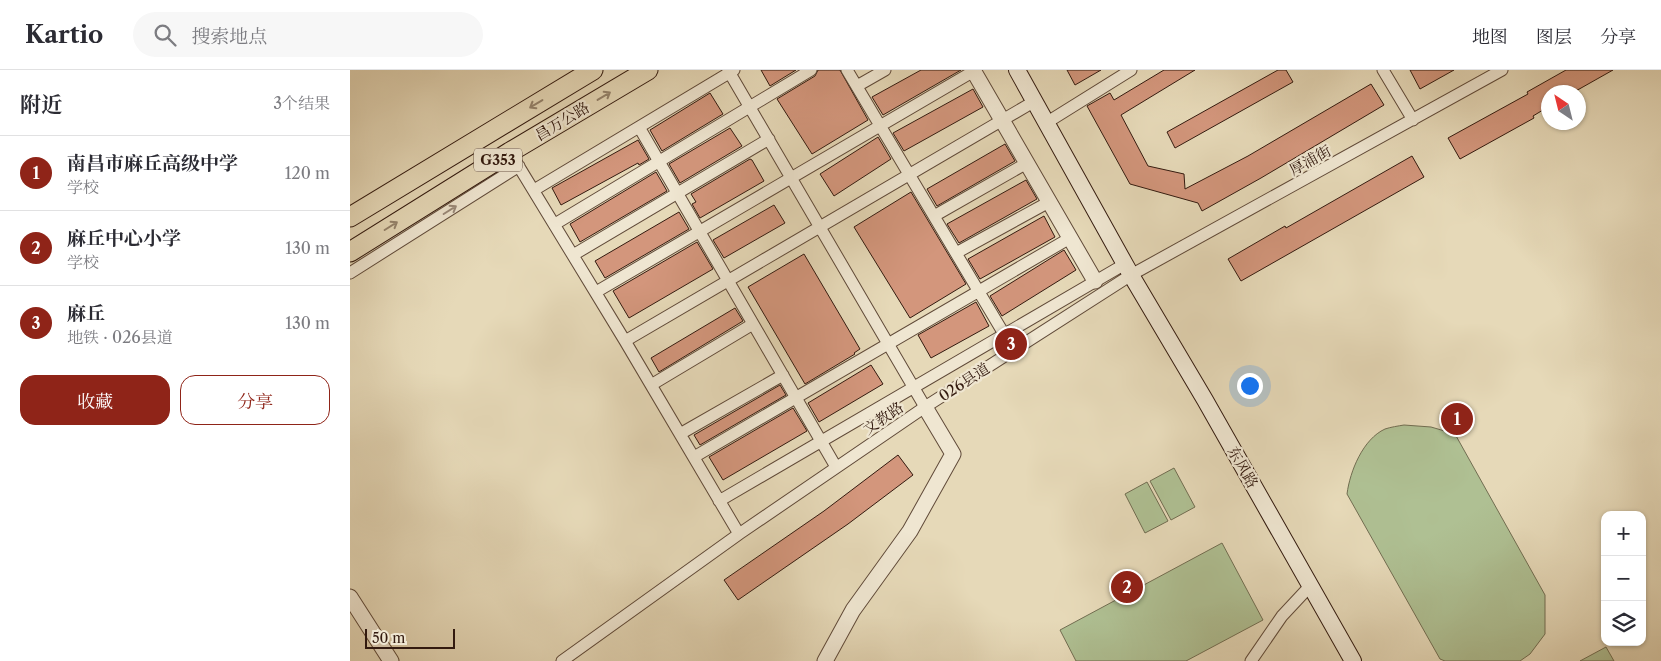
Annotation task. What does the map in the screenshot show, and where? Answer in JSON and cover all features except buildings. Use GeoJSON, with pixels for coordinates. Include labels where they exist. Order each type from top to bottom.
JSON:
{"type":"FeatureCollection","features":[{"type":"Feature","properties":{"kind":"highway","name":"昌万公路"},"geometry":{"type":"LineString","coordinates":[[351,211],[593,70]]}},
{"type":"Feature","properties":{"kind":"highway","name":"昌万公路"},"geometry":{"type":"LineString","coordinates":[[350,252],[515,159],[648,70]]}},
{"type":"Feature","properties":{"kind":"main road"},"geometry":{"type":"LineString","coordinates":[[1017,70],[1128,269]]}},
{"type":"Feature","properties":{"kind":"main road","name":"东风路"},"geometry":{"type":"LineString","coordinates":[[1128,269],[1205,400],[1353,661]]}},
{"type":"Feature","properties":{"kind":"street"},"geometry":{"type":"LineString","coordinates":[[555,224],[811,70]]}},
{"type":"Feature","properties":{"kind":"street"},"geometry":{"type":"LineString","coordinates":[[847,70],[1004,334]]}},
{"type":"Feature","properties":{"kind":"street"},"geometry":{"type":"LineString","coordinates":[[857,86],[885,70]]}},
{"type":"Feature","properties":{"kind":"street"},"geometry":{"type":"LineString","coordinates":[[1046,123],[1131,70]]}},
{"type":"Feature","properties":{"kind":"street"},"geometry":{"type":"LineString","coordinates":[[1383,70],[1413,120]]}},
{"type":"Feature","properties":{"kind":"street","name":"厚浦街"},"geometry":{"type":"LineString","coordinates":[[1128,269],[1413,120],[1502,70]]}},
{"type":"Feature","properties":{"kind":"street"},"geometry":{"type":"LineString","coordinates":[[534,190],[730,71]]}},
{"type":"Feature","properties":{"kind":"street","name":"文教路"},"geometry":{"type":"LineString","coordinates":[[562,661],[739,534],[925,407],[749,107],[730,71]]}},
{"type":"Feature","properties":{"kind":"street"},"geometry":{"type":"LineString","coordinates":[[596,292],[974,71],[1095,281]]}},
{"type":"Feature","properties":{"kind":"street"},"geometry":{"type":"LineString","coordinates":[[625,341],[1034,101]]}},
{"type":"Feature","properties":{"kind":"street"},"geometry":{"type":"LineString","coordinates":[[639,127],[836,467]]}},
{"type":"Feature","properties":{"kind":"street"},"geometry":{"type":"LineString","coordinates":[[573,255],[768,139]]}},
{"type":"Feature","properties":{"kind":"street"},"geometry":{"type":"LineString","coordinates":[[350,273],[515,159],[739,534]]}},
{"type":"Feature","properties":{"kind":"street"},"geometry":{"type":"LineString","coordinates":[[934,216],[1027,163]]}},
{"type":"Feature","properties":{"kind":"street"},"geometry":{"type":"LineString","coordinates":[[956,253],[1049,202]]}},
{"type":"Feature","properties":{"kind":"street"},"geometry":{"type":"LineString","coordinates":[[694,457],[1070,238]]}},
{"type":"Feature","properties":{"kind":"street"},"geometry":{"type":"LineString","coordinates":[[719,501],[1095,281],[1128,269]]}},
{"type":"Feature","properties":{"kind":"street","name":"026县道"},"geometry":{"type":"LineString","coordinates":[[825,661],[853,610],[910,531],[953,454],[925,407],[1128,269]]}},
{"type":"Feature","properties":{"kind":"street"},"geometry":{"type":"LineString","coordinates":[[651,385],[753,324]]}},
{"type":"Feature","properties":{"kind":"street"},"geometry":{"type":"LineString","coordinates":[[680,434],[783,375]]}},
{"type":"Feature","properties":{"kind":"street"},"geometry":{"type":"LineString","coordinates":[[1250,661],[1282,616],[1310,586]]}},
{"type":"Feature","properties":{"kind":"street"},"geometry":{"type":"LineString","coordinates":[[350,597],[391,661]]}},
{"type":"Feature","properties":{"kind":"green space"},"geometry":{"type":"Polygon","coordinates":[[[1404,425],[1431,427],[1455,434],[1545,595],[1545,634],[1530,654],[1520,661],[1445,661],[1440,659],[1347,494],[1355,466],[1370,440],[1385,429],[1404,425]]]}},
{"type":"Feature","properties":{"kind":"green space"},"geometry":{"type":"Polygon","coordinates":[[[1174,468],[1195,507],[1171,520],[1150,481],[1174,468]]]}},
{"type":"Feature","properties":{"kind":"green space"},"geometry":{"type":"Polygon","coordinates":[[[1147,482],[1168,521],[1145,533],[1125,494],[1147,482]]]}},
{"type":"Feature","properties":{"kind":"green space"},"geometry":{"type":"Polygon","coordinates":[[[1222,543],[1263,620],[1186,661],[1076,661],[1060,630],[1222,543]]]}},
{"type":"Feature","properties":{"kind":"green space"},"geometry":{"type":"Polygon","coordinates":[[[1606,647],[1614,661],[1580,661],[1606,647]]]}},
{"type":"Feature","properties":{"kind":"place","name":"麻丘"},"geometry":{"type":"Point","coordinates":[1011,344]}},
{"type":"Feature","properties":{"kind":"place","name":"南昌市麻丘高级中学"},"geometry":{"type":"Point","coordinates":[1457,419]}},
{"type":"Feature","properties":{"kind":"place","name":"麻丘中心小学"},"geometry":{"type":"Point","coordinates":[1127,587]}}]}
